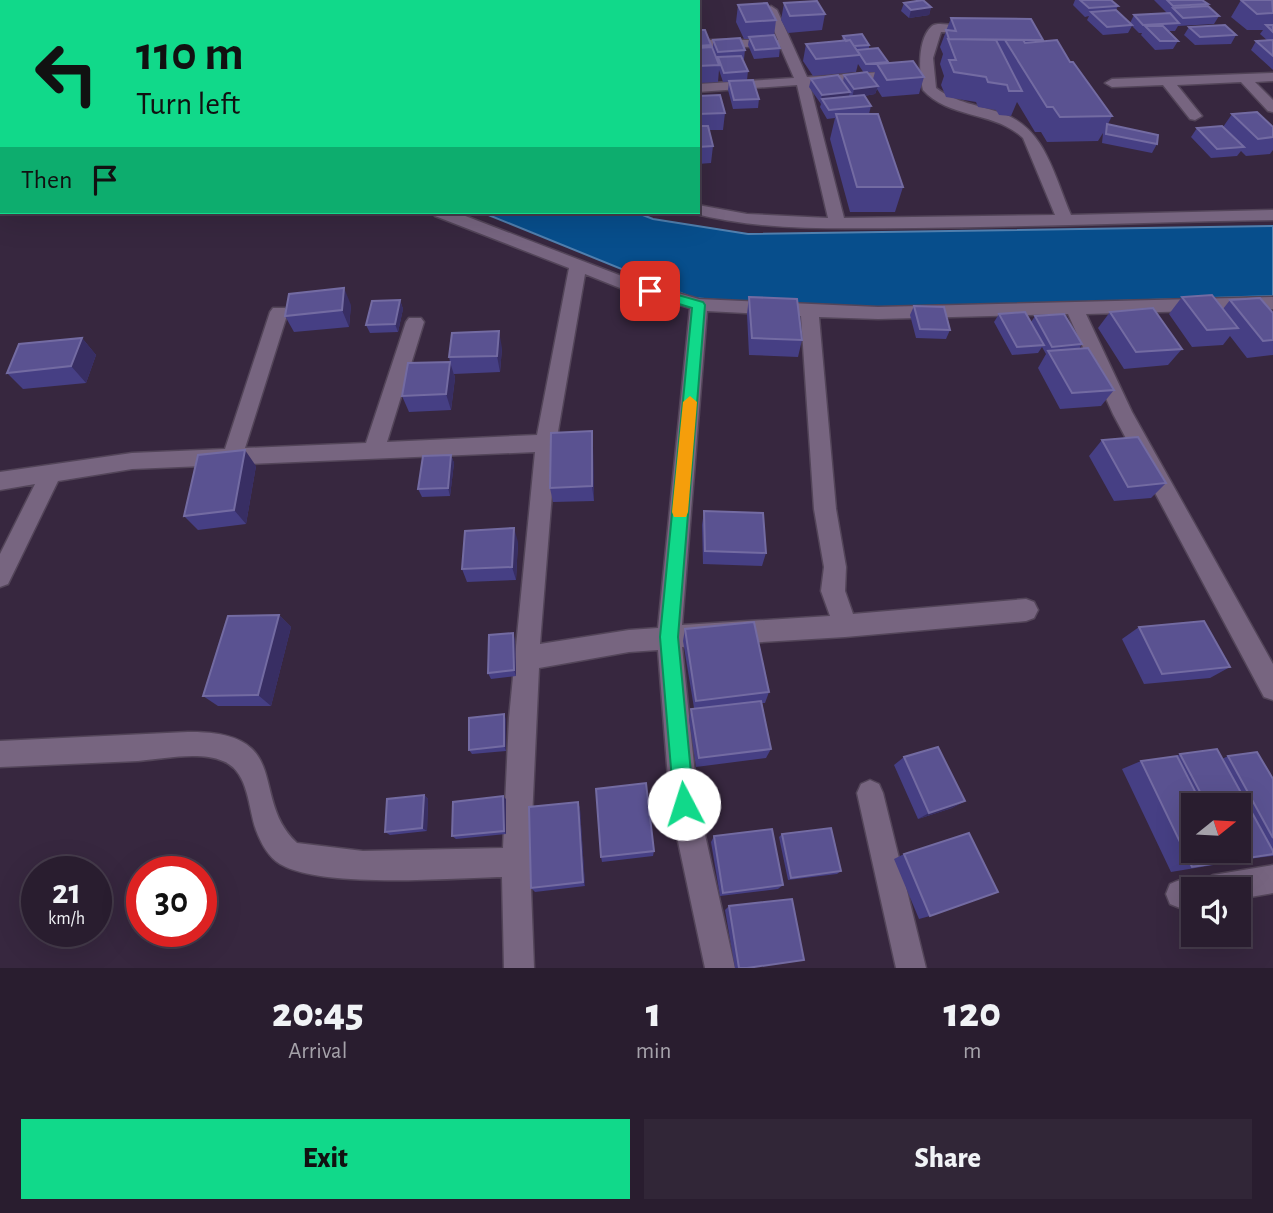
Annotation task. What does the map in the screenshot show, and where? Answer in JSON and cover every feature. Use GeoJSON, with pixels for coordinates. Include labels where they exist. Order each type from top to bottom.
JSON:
{"type":"FeatureCollection","features":[{"type":"Feature","properties":{"kind":"street"},"geometry":{"type":"LineString","coordinates":[[771,10],[803,82],[837,222]]}},
{"type":"Feature","properties":{"kind":"street"},"geometry":{"type":"LineString","coordinates":[[986,30],[937,28],[926,50],[931,60],[930,90],[936,96],[1025,129]]}},
{"type":"Feature","properties":{"kind":"street"},"geometry":{"type":"LineString","coordinates":[[700,44],[764,41],[779,43],[789,51]]}},
{"type":"Feature","properties":{"kind":"street"},"geometry":{"type":"LineString","coordinates":[[700,88],[894,75]]}},
{"type":"Feature","properties":{"kind":"street"},"geometry":{"type":"LineString","coordinates":[[1112,83],[1273,77]]}},
{"type":"Feature","properties":{"kind":"street"},"geometry":{"type":"LineString","coordinates":[[1244,78],[1273,108]]}},
{"type":"Feature","properties":{"kind":"street"},"geometry":{"type":"LineString","coordinates":[[1167,81],[1195,116]]}},
{"type":"Feature","properties":{"kind":"street"},"geometry":{"type":"LineString","coordinates":[[1012,106],[1030,136],[1065,220]]}},
{"type":"Feature","properties":{"kind":"street"},"geometry":{"type":"LineString","coordinates":[[700,210],[752,220],[837,222],[1002,223],[1273,215]]}},
{"type":"Feature","properties":{"kind":"street"},"geometry":{"type":"LineString","coordinates":[[446,214],[626,284],[699,305],[878,313],[1273,303]]}},
{"type":"Feature","properties":{"kind":"street"},"geometry":{"type":"LineString","coordinates":[[519,968],[516,862],[527,658],[546,443],[578,266]]}},
{"type":"Feature","properties":{"kind":"street"},"geometry":{"type":"LineString","coordinates":[[1251,303],[1266,321]]}},
{"type":"Feature","properties":{"kind":"street"},"geometry":{"type":"LineString","coordinates":[[699,305],[669,637],[684,804],[720,968]]}},
{"type":"Feature","properties":{"kind":"street"},"geometry":{"type":"LineString","coordinates":[[1074,308],[1124,414],[1273,688]]}},
{"type":"Feature","properties":{"kind":"street"},"geometry":{"type":"LineString","coordinates":[[810,311],[825,509],[835,567],[833,591],[845,626]]}},
{"type":"Feature","properties":{"kind":"street"},"geometry":{"type":"LineString","coordinates":[[233,456],[279,312]]}},
{"type":"Feature","properties":{"kind":"street"},"geometry":{"type":"LineString","coordinates":[[374,450],[415,322]]}},
{"type":"Feature","properties":{"kind":"street"},"geometry":{"type":"LineString","coordinates":[[0,481],[132,461],[546,443]]}},
{"type":"Feature","properties":{"kind":"street"},"geometry":{"type":"LineString","coordinates":[[0,577],[51,472]]}},
{"type":"Feature","properties":{"kind":"street"},"geometry":{"type":"LineString","coordinates":[[527,658],[629,640],[649,641],[669,637],[845,626],[1026,610]]}},
{"type":"Feature","properties":{"kind":"street"},"geometry":{"type":"LineString","coordinates":[[0,754],[190,745],[227,748],[243,756],[253,771],[265,817],[275,839],[289,854],[310,861],[351,864],[516,862]]}},
{"type":"Feature","properties":{"kind":"street"},"geometry":{"type":"LineString","coordinates":[[870,793],[911,968]]}},
{"type":"Feature","properties":{"kind":"street"},"geometry":{"type":"LineString","coordinates":[[1251,883],[1273,880]]}},
{"type":"Feature","properties":{"kind":"water"},"geometry":{"type":"Polygon","coordinates":[[[486,214],[640,214],[653,219],[748,234],[1273,226],[1273,296],[833,310],[693,298],[486,214]]]}},
{"type":"Feature","properties":{"kind":"building"},"geometry":{"type":"Polygon","coordinates":[[[923,0],[931,7],[911,10],[904,3],[923,0]]]}},
{"type":"Feature","properties":{"kind":"building"},"geometry":{"type":"Polygon","coordinates":[[[1080,0],[1111,0],[1118,6],[1089,8],[1080,0]]]}},
{"type":"Feature","properties":{"kind":"building"},"geometry":{"type":"Polygon","coordinates":[[[1167,0],[1202,0],[1208,4],[1173,6],[1167,0]]]}},
{"type":"Feature","properties":{"kind":"building"},"geometry":{"type":"Polygon","coordinates":[[[1241,0],[1272,0],[1273,13],[1257,14],[1241,0]]]}},
{"type":"Feature","properties":{"kind":"building"},"geometry":{"type":"Polygon","coordinates":[[[817,1],[825,14],[790,16],[784,3],[817,1]]]}},
{"type":"Feature","properties":{"kind":"building"},"geometry":{"type":"Polygon","coordinates":[[[767,3],[776,20],[746,22],[738,5],[767,3]]]}},
{"type":"Feature","properties":{"kind":"building"},"geometry":{"type":"Polygon","coordinates":[[[1208,6],[1219,16],[1183,18],[1173,8],[1208,6]]]}},
{"type":"Feature","properties":{"kind":"building"},"geometry":{"type":"Polygon","coordinates":[[[1116,10],[1132,25],[1107,27],[1091,12],[1116,10]]]}},
{"type":"Feature","properties":{"kind":"building"},"geometry":{"type":"Polygon","coordinates":[[[1170,13],[1179,23],[1143,25],[1134,15],[1170,13]]]}},
{"type":"Feature","properties":{"kind":"building"},"geometry":{"type":"Polygon","coordinates":[[[951,18],[1031,19],[1043,40],[949,39],[946,30],[956,31],[951,18]]]}},
{"type":"Feature","properties":{"kind":"building"},"geometry":{"type":"Polygon","coordinates":[[[1225,25],[1236,35],[1200,37],[1189,27],[1225,25]]]}},
{"type":"Feature","properties":{"kind":"building"},"geometry":{"type":"Polygon","coordinates":[[[1145,26],[1163,26],[1178,41],[1160,41],[1145,26]]]}},
{"type":"Feature","properties":{"kind":"building"},"geometry":{"type":"Polygon","coordinates":[[[700,30],[705,30],[711,45],[700,46],[700,30]]]}},
{"type":"Feature","properties":{"kind":"building"},"geometry":{"type":"Polygon","coordinates":[[[862,34],[869,45],[854,46],[843,36],[862,34]]]}},
{"type":"Feature","properties":{"kind":"building"},"geometry":{"type":"Polygon","coordinates":[[[774,35],[780,48],[755,50],[749,37],[774,35]]]}},
{"type":"Feature","properties":{"kind":"building"},"geometry":{"type":"Polygon","coordinates":[[[740,38],[745,50],[718,52],[713,40],[740,38]]]}},
{"type":"Feature","properties":{"kind":"building"},"geometry":{"type":"Polygon","coordinates":[[[948,39],[996,40],[1022,91],[1009,91],[1007,85],[988,82],[986,77],[954,72],[949,60],[956,60],[948,39]]]}},
{"type":"Feature","properties":{"kind":"building"},"geometry":{"type":"Polygon","coordinates":[[[850,40],[860,55],[816,59],[806,44],[850,40]]]}},
{"type":"Feature","properties":{"kind":"building"},"geometry":{"type":"Polygon","coordinates":[[[1005,40],[1023,40],[1025,43],[1057,40],[1070,62],[1073,62],[1112,116],[1060,117],[1053,107],[1047,107],[1005,40]]]}},
{"type":"Feature","properties":{"kind":"building"},"geometry":{"type":"Polygon","coordinates":[[[1273,40],[1273,56],[1256,41],[1273,40]]]}},
{"type":"Feature","properties":{"kind":"building"},"geometry":{"type":"Polygon","coordinates":[[[712,47],[719,65],[700,66],[700,48],[712,47]]]}},
{"type":"Feature","properties":{"kind":"building"},"geometry":{"type":"Polygon","coordinates":[[[878,48],[888,62],[866,64],[857,50],[878,48]]]}},
{"type":"Feature","properties":{"kind":"building"},"geometry":{"type":"Polygon","coordinates":[[[741,56],[748,71],[724,73],[718,57],[741,56]]]}},
{"type":"Feature","properties":{"kind":"building"},"geometry":{"type":"Polygon","coordinates":[[[913,61],[924,77],[887,80],[877,64],[913,61]]]}},
{"type":"Feature","properties":{"kind":"building"},"geometry":{"type":"Polygon","coordinates":[[[867,72],[878,86],[854,89],[844,75],[867,72]]]}},
{"type":"Feature","properties":{"kind":"building"},"geometry":{"type":"Polygon","coordinates":[[[838,75],[850,92],[822,95],[811,79],[838,75]]]}},
{"type":"Feature","properties":{"kind":"building"},"geometry":{"type":"Polygon","coordinates":[[[753,80],[759,99],[734,100],[729,81],[753,80]]]}},
{"type":"Feature","properties":{"kind":"building"},"geometry":{"type":"Polygon","coordinates":[[[720,95],[725,113],[700,114],[700,96],[720,95]]]}},
{"type":"Feature","properties":{"kind":"building"},"geometry":{"type":"Polygon","coordinates":[[[864,95],[871,106],[829,110],[822,99],[864,95]]]}},
{"type":"Feature","properties":{"kind":"building"},"geometry":{"type":"Polygon","coordinates":[[[1257,112],[1273,127],[1273,137],[1258,139],[1232,114],[1257,112]]]}},
{"type":"Feature","properties":{"kind":"building"},"geometry":{"type":"Polygon","coordinates":[[[836,114],[878,114],[903,187],[857,187],[836,114]]]}},
{"type":"Feature","properties":{"kind":"building"},"geometry":{"type":"Polygon","coordinates":[[[1107,124],[1158,135],[1157,144],[1106,134],[1107,124]]]}},
{"type":"Feature","properties":{"kind":"building"},"geometry":{"type":"Polygon","coordinates":[[[700,126],[708,126],[713,146],[700,147],[700,126]]]}},
{"type":"Feature","properties":{"kind":"building"},"geometry":{"type":"Polygon","coordinates":[[[1222,126],[1244,147],[1217,149],[1197,128],[1222,126]]]}},
{"type":"Feature","properties":{"kind":"building"},"geometry":{"type":"Polygon","coordinates":[[[344,288],[342,310],[285,316],[289,294],[344,288]]]}},
{"type":"Feature","properties":{"kind":"building"},"geometry":{"type":"Polygon","coordinates":[[[1212,295],[1238,328],[1207,330],[1182,297],[1212,295]]]}},
{"type":"Feature","properties":{"kind":"building"},"geometry":{"type":"Polygon","coordinates":[[[749,297],[797,299],[802,340],[752,338],[749,297]]]}},
{"type":"Feature","properties":{"kind":"building"},"geometry":{"type":"Polygon","coordinates":[[[1260,298],[1273,313],[1273,340],[1263,341],[1230,300],[1260,298]]]}},
{"type":"Feature","properties":{"kind":"building"},"geometry":{"type":"Polygon","coordinates":[[[400,300],[395,324],[366,325],[372,301],[400,300]]]}},
{"type":"Feature","properties":{"kind":"building"},"geometry":{"type":"Polygon","coordinates":[[[914,306],[944,307],[950,330],[920,329],[914,306]]]}},
{"type":"Feature","properties":{"kind":"building"},"geometry":{"type":"Polygon","coordinates":[[[1153,308],[1182,349],[1136,352],[1110,312],[1153,308]]]}},
{"type":"Feature","properties":{"kind":"building"},"geometry":{"type":"Polygon","coordinates":[[[1025,312],[1044,345],[1017,347],[999,314],[1025,312]]]}},
{"type":"Feature","properties":{"kind":"building"},"geometry":{"type":"Polygon","coordinates":[[[1064,314],[1082,344],[1052,347],[1035,316],[1064,314]]]}},
{"type":"Feature","properties":{"kind":"building"},"geometry":{"type":"Polygon","coordinates":[[[499,331],[497,356],[449,357],[452,333],[499,331]]]}},
{"type":"Feature","properties":{"kind":"building"},"geometry":{"type":"Polygon","coordinates":[[[82,338],[71,366],[7,373],[19,344],[82,338]]]}},
{"type":"Feature","properties":{"kind":"building"},"geometry":{"type":"Polygon","coordinates":[[[1088,348],[1114,390],[1072,393],[1048,351],[1088,348]]]}},
{"type":"Feature","properties":{"kind":"building"},"geometry":{"type":"Polygon","coordinates":[[[450,362],[446,394],[402,396],[408,363],[450,362]]]}},
{"type":"Feature","properties":{"kind":"building"},"geometry":{"type":"Polygon","coordinates":[[[592,431],[592,486],[550,488],[551,433],[592,431]]]}},
{"type":"Feature","properties":{"kind":"building"},"geometry":{"type":"Polygon","coordinates":[[[1138,437],[1166,483],[1128,487],[1102,440],[1138,437]]]}},
{"type":"Feature","properties":{"kind":"building"},"geometry":{"type":"Polygon","coordinates":[[[245,450],[234,510],[184,516],[198,455],[245,450]]]}},
{"type":"Feature","properties":{"kind":"building"},"geometry":{"type":"Polygon","coordinates":[[[451,455],[448,488],[418,489],[423,456],[451,455]]]}},
{"type":"Feature","properties":{"kind":"building"},"geometry":{"type":"Polygon","coordinates":[[[704,511],[763,513],[766,553],[705,551],[704,511]]]}},
{"type":"Feature","properties":{"kind":"building"},"geometry":{"type":"Polygon","coordinates":[[[514,528],[512,567],[462,569],[465,531],[514,528]]]}},
{"type":"Feature","properties":{"kind":"building"},"geometry":{"type":"Polygon","coordinates":[[[279,615],[258,695],[203,696],[228,616],[279,615]]]}},
{"type":"Feature","properties":{"kind":"building"},"geometry":{"type":"Polygon","coordinates":[[[1204,621],[1230,667],[1162,674],[1139,627],[1204,621]]]}},
{"type":"Feature","properties":{"kind":"building"},"geometry":{"type":"Polygon","coordinates":[[[754,622],[769,692],[696,701],[685,629],[754,622]]]}},
{"type":"Feature","properties":{"kind":"building"},"geometry":{"type":"Polygon","coordinates":[[[513,633],[514,670],[488,673],[489,635],[513,633]]]}},
{"type":"Feature","properties":{"kind":"building"},"geometry":{"type":"Polygon","coordinates":[[[761,701],[771,749],[699,758],[691,709],[761,701]]]}},
{"type":"Feature","properties":{"kind":"building"},"geometry":{"type":"Polygon","coordinates":[[[504,714],[504,746],[469,750],[469,718],[504,714]]]}},
{"type":"Feature","properties":{"kind":"building"},"geometry":{"type":"Polygon","coordinates":[[[938,747],[965,801],[929,813],[904,757],[938,747]]]}},
{"type":"Feature","properties":{"kind":"building"},"geometry":{"type":"Polygon","coordinates":[[[1217,749],[1241,793],[1201,793],[1180,754],[1217,749]]]}},
{"type":"Feature","properties":{"kind":"building"},"geometry":{"type":"Polygon","coordinates":[[[1257,752],[1273,779],[1273,838],[1251,798],[1251,793],[1248,793],[1228,756],[1257,752]]]}},
{"type":"Feature","properties":{"kind":"building"},"geometry":{"type":"Polygon","coordinates":[[[1177,756],[1196,793],[1181,793],[1181,844],[1141,761],[1177,756]]]}},
{"type":"Feature","properties":{"kind":"building"},"geometry":{"type":"Polygon","coordinates":[[[646,783],[654,851],[601,857],[596,789],[646,783]]]}},
{"type":"Feature","properties":{"kind":"building"},"geometry":{"type":"Polygon","coordinates":[[[424,795],[422,828],[385,832],[387,799],[424,795]]]}},
{"type":"Feature","properties":{"kind":"building"},"geometry":{"type":"Polygon","coordinates":[[[503,796],[504,831],[452,836],[453,802],[503,796]]]}},
{"type":"Feature","properties":{"kind":"building"},"geometry":{"type":"Polygon","coordinates":[[[578,802],[583,882],[531,888],[529,807],[578,802]]]}},
{"type":"Feature","properties":{"kind":"building"},"geometry":{"type":"Polygon","coordinates":[[[1251,811],[1273,851],[1273,854],[1251,857],[1251,811]]]}},
{"type":"Feature","properties":{"kind":"building"},"geometry":{"type":"Polygon","coordinates":[[[831,828],[841,871],[791,878],[782,834],[831,828]]]}},
{"type":"Feature","properties":{"kind":"building"},"geometry":{"type":"Polygon","coordinates":[[[772,829],[783,885],[723,893],[714,836],[772,829]]]}},
{"type":"Feature","properties":{"kind":"building"},"geometry":{"type":"Polygon","coordinates":[[[969,833],[998,892],[930,916],[904,854],[969,833]]]}},
{"type":"Feature","properties":{"kind":"building"},"geometry":{"type":"Polygon","coordinates":[[[1190,863],[1218,863],[1192,867],[1190,863]]]}},
{"type":"Feature","properties":{"kind":"building"},"geometry":{"type":"Polygon","coordinates":[[[792,899],[804,960],[739,968],[729,906],[792,899]]]}},
{"type":"Feature","properties":{"kind":"slow traffic"},"geometry":{"type":"LineString","coordinates":[[680,512],[690,402]]}},
{"type":"Feature","properties":{"kind":"route"},"geometry":{"type":"LineString","coordinates":[[650,291],[699,305],[669,637],[684,804]]}}]}
